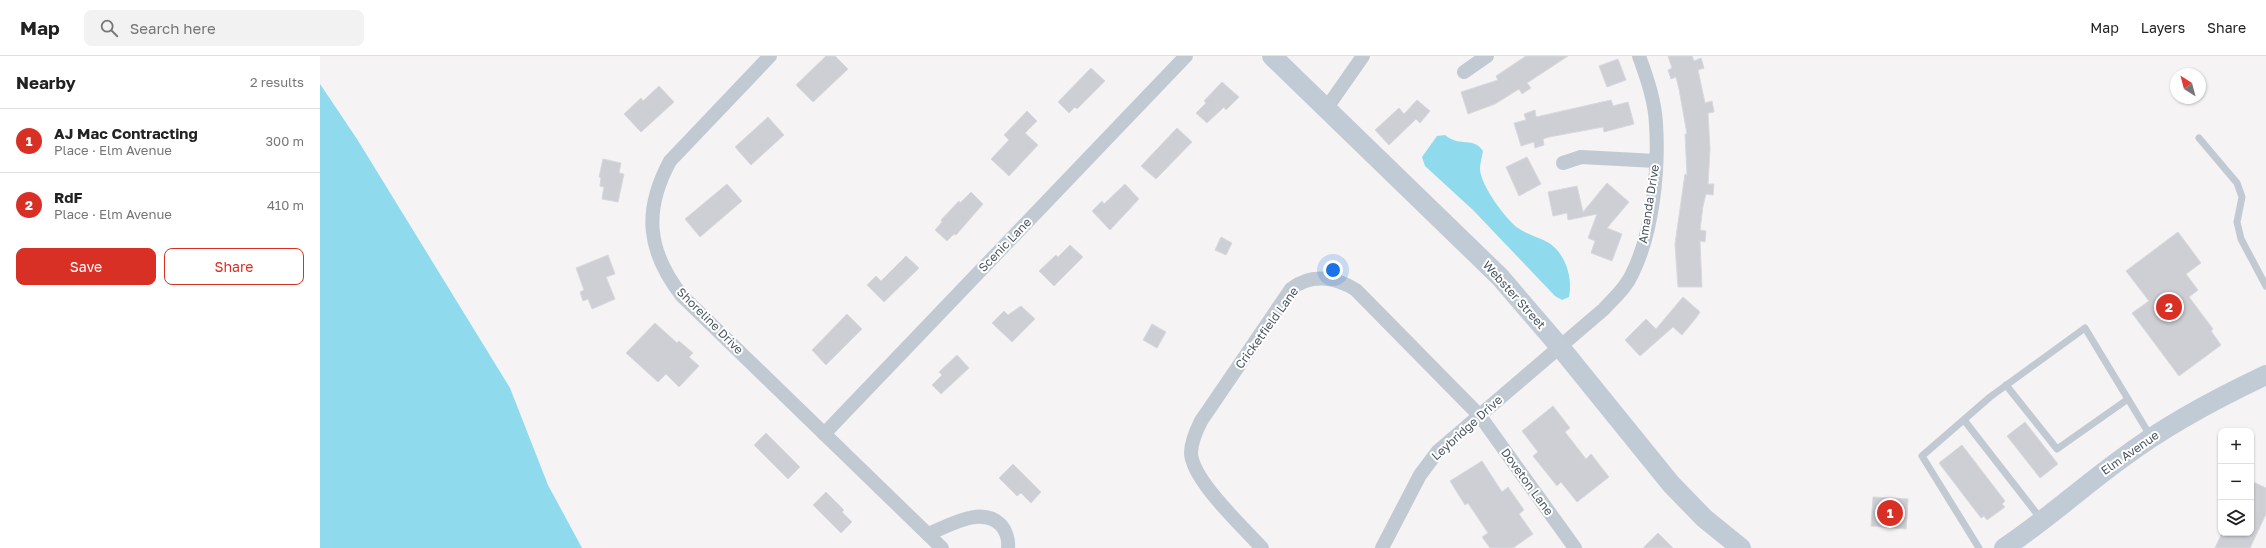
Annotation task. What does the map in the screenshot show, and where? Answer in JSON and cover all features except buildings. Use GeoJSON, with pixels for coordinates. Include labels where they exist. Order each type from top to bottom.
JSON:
{"type":"FeatureCollection","features":[{"type":"Feature","properties":{"kind":"main road","name":"Webster Street"},"geometry":{"type":"LineString","coordinates":[[1272,56],[1500,277],[1560,346],[1671,484],[1704,518],[1741,548]]}},
{"type":"Feature","properties":{"kind":"main road","name":"Elm Avenue"},"geometry":{"type":"LineString","coordinates":[[2004,548],[2121,458],[2186,415],[2266,375]]}},
{"type":"Feature","properties":{"kind":"street","name":"Shoreline Drive"},"geometry":{"type":"LineString","coordinates":[[770,56],[670,161],[660,179],[654,200],[653,240],[668,278],[682,296],[942,548]]}},
{"type":"Feature","properties":{"kind":"street","name":"Scenic Lane"},"geometry":{"type":"LineString","coordinates":[[824,434],[1186,56]]}},
{"type":"Feature","properties":{"kind":"street"},"geometry":{"type":"LineString","coordinates":[[1326,109],[1363,56]]}},
{"type":"Feature","properties":{"kind":"street"},"geometry":{"type":"LineString","coordinates":[[1464,72],[1488,56]]}},
{"type":"Feature","properties":{"kind":"street","name":"Amanda Drive"},"geometry":{"type":"LineString","coordinates":[[1560,346],[1604,309],[1620,292],[1632,275],[1641,255],[1647,230],[1656,161],[1656,124],[1653,102],[1640,56]]}},
{"type":"Feature","properties":{"kind":"street"},"geometry":{"type":"LineString","coordinates":[[1563,163],[1580,157],[1656,161]]}},
{"type":"Feature","properties":{"kind":"street","name":"Cricketfield Lane"},"geometry":{"type":"LineString","coordinates":[[1262,548],[1199,477],[1192,462],[1192,446],[1201,422],[1291,289],[1299,283],[1312,279],[1337,280],[1356,290],[1480,416]]}},
{"type":"Feature","properties":{"kind":"street","name":"Leybridge Drive"},"geometry":{"type":"LineString","coordinates":[[1382,548],[1428,463],[1438,451],[1560,346]]}},
{"type":"Feature","properties":{"kind":"street","name":"Doveton Lane"},"geometry":{"type":"LineString","coordinates":[[1480,416],[1575,548]]}},
{"type":"Feature","properties":{"kind":"street"},"geometry":{"type":"LineString","coordinates":[[928,534],[971,517],[989,517],[1003,528],[1007,536],[1008,548]]}},
{"type":"Feature","properties":{"kind":"lane"},"geometry":{"type":"LineString","coordinates":[[2199,138],[2237,183],[2242,197],[2237,222],[2241,239],[2266,286]]}},
{"type":"Feature","properties":{"kind":"lane"},"geometry":{"type":"LineString","coordinates":[[1979,548],[1922,456],[2006,386],[2085,328],[2152,438]]}},
{"type":"Feature","properties":{"kind":"lane"},"geometry":{"type":"LineString","coordinates":[[2006,386],[2057,448],[2128,400]]}},
{"type":"Feature","properties":{"kind":"lane"},"geometry":{"type":"LineString","coordinates":[[1964,420],[2041,520]]}},
{"type":"Feature","properties":{"kind":"water"},"geometry":{"type":"Polygon","coordinates":[[[320,84],[357,139],[510,388],[548,485],[582,548],[320,548],[320,84]]]}},
{"type":"Feature","properties":{"kind":"water"},"geometry":{"type":"Polygon","coordinates":[[[1445,135],[1456,141],[1475,144],[1483,151],[1480,169],[1481,176],[1494,201],[1513,224],[1525,232],[1549,243],[1560,254],[1567,267],[1569,275],[1569,297],[1562,300],[1555,296],[1473,210],[1425,166],[1422,157],[1437,136],[1445,135]]]}},
{"type":"Feature","properties":{"kind":"place","name":"RdF"},"geometry":{"type":"Point","coordinates":[2169,307]}},
{"type":"Feature","properties":{"kind":"place","name":"AJ Mac Contracting"},"geometry":{"type":"Point","coordinates":[1890,513]}}]}
